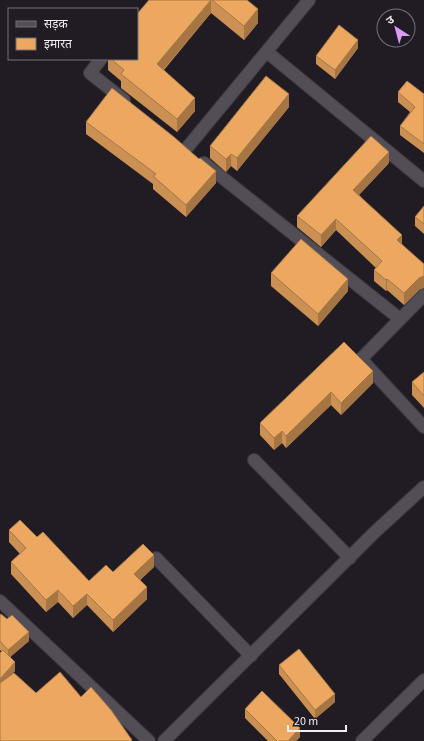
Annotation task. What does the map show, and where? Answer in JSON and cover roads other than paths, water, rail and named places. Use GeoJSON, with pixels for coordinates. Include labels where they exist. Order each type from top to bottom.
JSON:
{"type":"FeatureCollection","features":[{"type":"Feature","properties":{"kind":"street"},"geometry":{"type":"LineString","coordinates":[[309,0],[267,52],[183,146],[400,320]]}},
{"type":"Feature","properties":{"kind":"street"},"geometry":{"type":"LineString","coordinates":[[267,52],[424,181]]}},
{"type":"Feature","properties":{"kind":"street"},"geometry":{"type":"LineString","coordinates":[[100,60],[90,73],[132,106]]}},
{"type":"Feature","properties":{"kind":"street"},"geometry":{"type":"LineString","coordinates":[[424,295],[361,359],[424,427]]}},
{"type":"Feature","properties":{"kind":"street"},"geometry":{"type":"LineString","coordinates":[[254,460],[350,558]]}},
{"type":"Feature","properties":{"kind":"street"},"geometry":{"type":"LineString","coordinates":[[164,741],[424,487]]}},
{"type":"Feature","properties":{"kind":"street"},"geometry":{"type":"LineString","coordinates":[[156,558],[251,656]]}},
{"type":"Feature","properties":{"kind":"street"},"geometry":{"type":"LineString","coordinates":[[0,601],[149,741]]}},
{"type":"Feature","properties":{"kind":"street"},"geometry":{"type":"LineString","coordinates":[[362,741],[424,680]]}}]}
